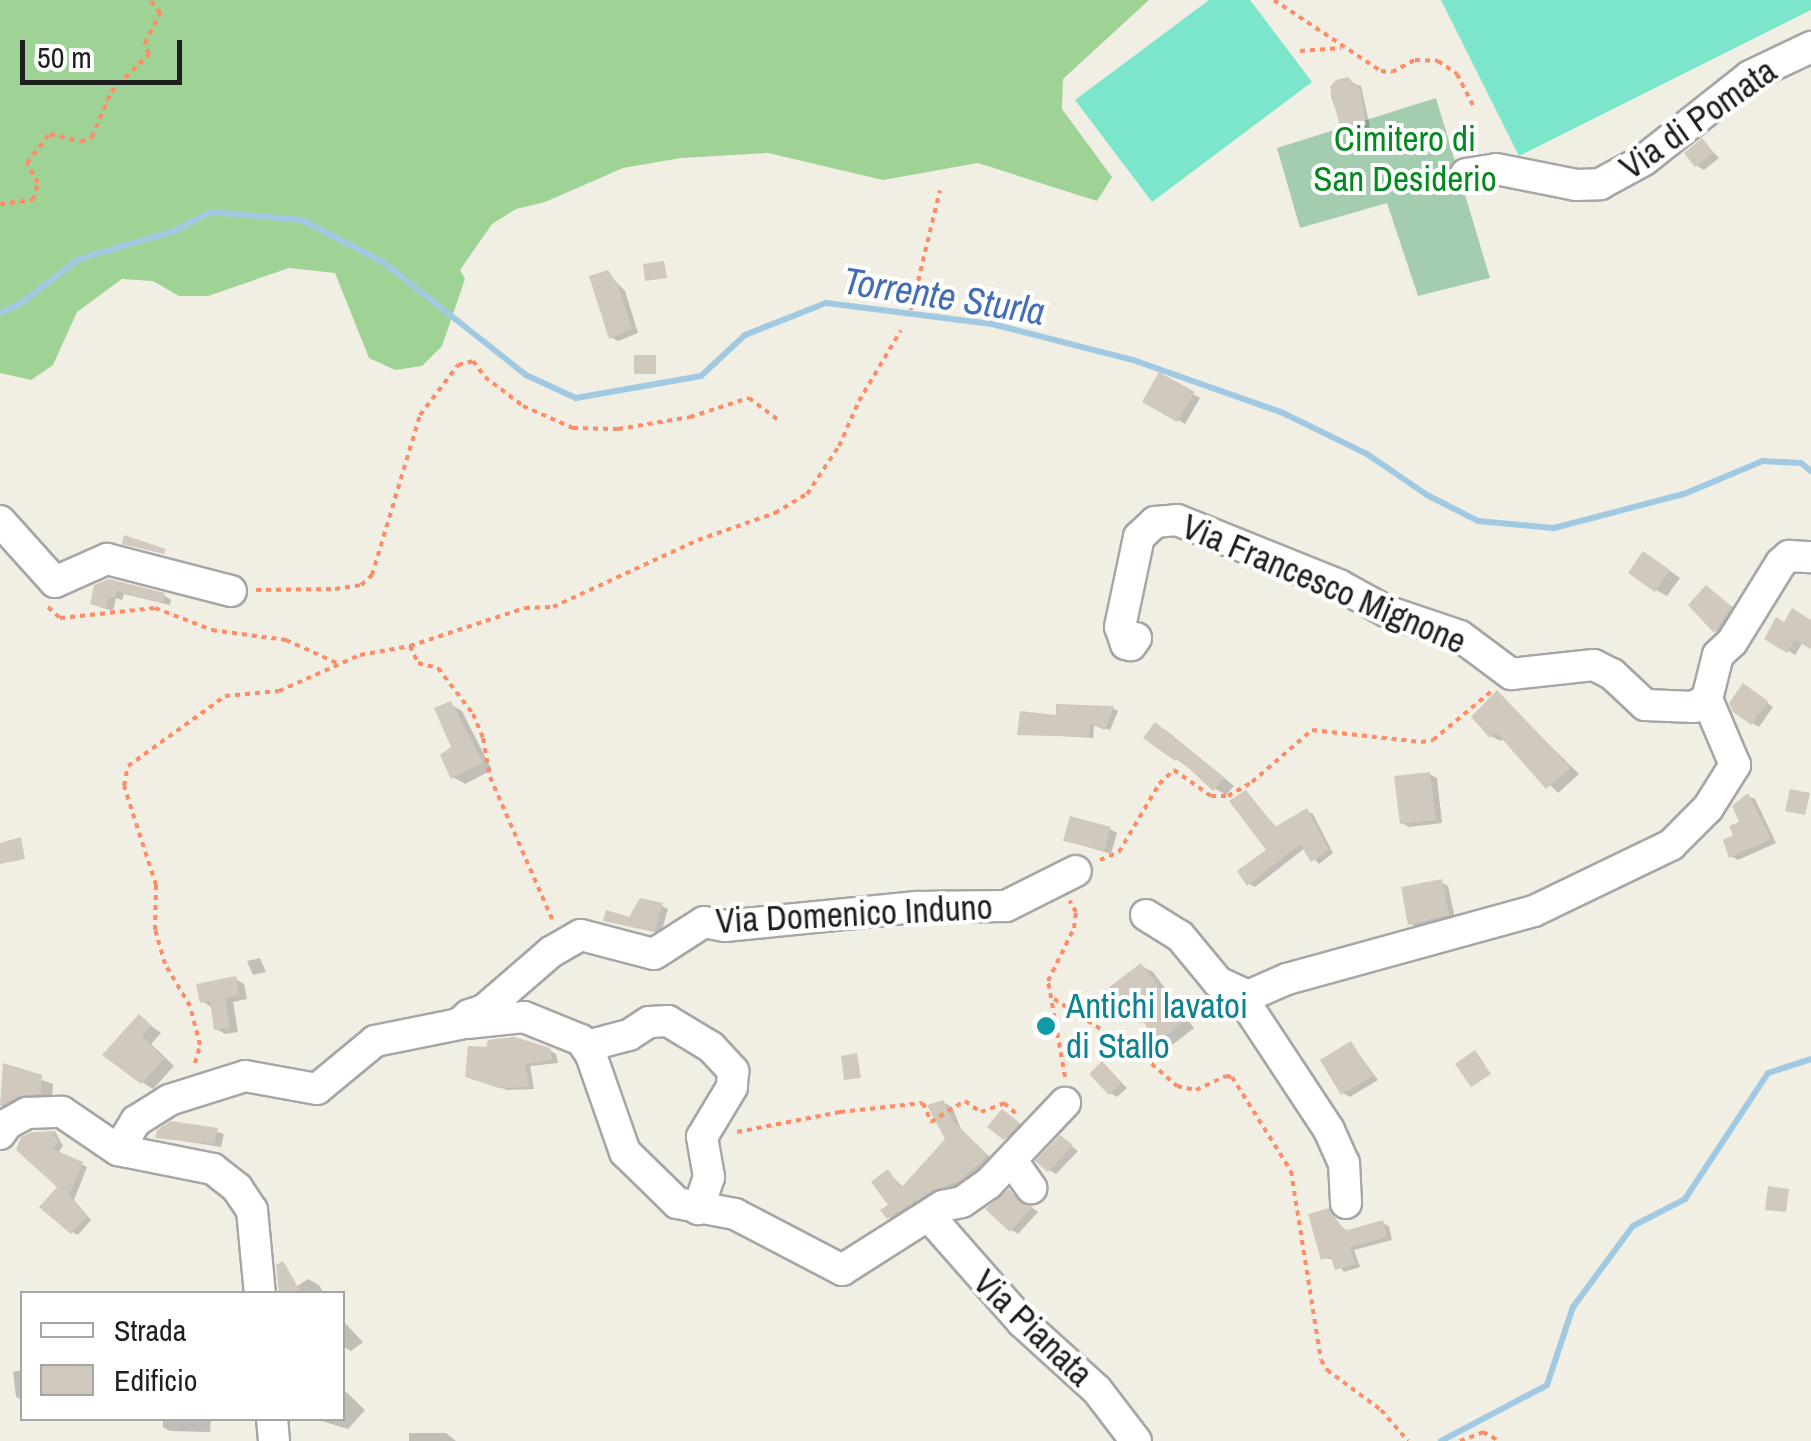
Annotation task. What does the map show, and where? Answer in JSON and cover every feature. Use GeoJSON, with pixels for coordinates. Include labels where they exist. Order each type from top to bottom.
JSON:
{"type":"FeatureCollection","features":[{"type":"Feature","properties":{"kind":"street","name":"Via di Pomata"},"geometry":{"type":"LineString","coordinates":[[1466,174],[1496,170],[1576,186],[1600,184],[1644,160],[1750,76],[1811,47]]}},
{"type":"Feature","properties":{"kind":"street","name":"Via Francesco Mignone"},"geometry":{"type":"LineString","coordinates":[[1136,638],[1131,645],[1126,644],[1120,627],[1139,537],[1156,522],[1177,520],[1340,586],[1386,612],[1460,636],[1512,674]]}},
{"type":"Feature","properties":{"kind":"street"},"geometry":{"type":"LineString","coordinates":[[0,521],[47,576],[60,582],[107,559],[231,591]]}},
{"type":"Feature","properties":{"kind":"street"},"geometry":{"type":"LineString","coordinates":[[1146,916],[1180,936],[1218,982],[1248,996],[1287,979],[1534,911],[1672,845],[1734,772],[1721,726],[1707,699],[1718,655],[1732,642],[1781,563],[1789,556],[1811,557]]}},
{"type":"Feature","properties":{"kind":"street"},"geometry":{"type":"LineString","coordinates":[[1512,674],[1594,665],[1651,707],[1694,707],[1707,699]]}},
{"type":"Feature","properties":{"kind":"street","name":"Via Domenico Induno"},"geometry":{"type":"LineString","coordinates":[[127,1152],[122,1144],[136,1121],[169,1100],[245,1076],[317,1090],[375,1040],[459,1024],[492,1004],[551,952],[581,936],[654,954],[704,922],[725,926],[917,908],[1012,905],[1068,875]]}},
{"type":"Feature","properties":{"kind":"street"},"geometry":{"type":"LineString","coordinates":[[1248,996],[1248,1007],[1329,1130],[1344,1163],[1346,1202]]}},
{"type":"Feature","properties":{"kind":"street"},"geometry":{"type":"LineString","coordinates":[[459,1024],[524,1017],[587,1046],[659,1021],[682,1026],[711,1046],[735,1077],[705,1127],[702,1142],[708,1178],[698,1209]]}},
{"type":"Feature","properties":{"kind":"street"},"geometry":{"type":"LineString","coordinates":[[587,1046],[625,1152],[677,1203],[735,1214],[842,1270],[894,1256],[930,1216],[943,1206],[962,1202],[1013,1162],[1065,1103]]}},
{"type":"Feature","properties":{"kind":"street"},"geometry":{"type":"LineString","coordinates":[[0,1134],[27,1113],[62,1112],[127,1152],[202,1164],[236,1188],[256,1224],[260,1291]]}},
{"type":"Feature","properties":{"kind":"street"},"geometry":{"type":"LineString","coordinates":[[1013,1162],[1031,1188]]}},
{"type":"Feature","properties":{"kind":"street","name":"Via Pianata"},"geometry":{"type":"LineString","coordinates":[[930,1216],[1022,1322],[1096,1390],[1136,1441]]}},
{"type":"Feature","properties":{"kind":"path"},"geometry":{"type":"LineString","coordinates":[[0,204],[33,200],[38,182],[27,163],[50,134],[81,142],[92,137],[111,92],[149,54],[145,42],[160,13],[150,0]]}},
{"type":"Feature","properties":{"kind":"path"},"geometry":{"type":"LineString","coordinates":[[1274,0],[1381,71],[1392,72],[1415,60],[1438,61],[1456,74],[1473,105]]}},
{"type":"Feature","properties":{"kind":"path"},"geometry":{"type":"LineString","coordinates":[[1300,50],[1341,48]]}},
{"type":"Feature","properties":{"kind":"path"},"geometry":{"type":"LineString","coordinates":[[912,310],[940,190]]}},
{"type":"Feature","properties":{"kind":"path"},"geometry":{"type":"LineString","coordinates":[[169,1100],[167,1096],[190,1079],[200,1046],[190,1006],[165,964],[155,930],[156,885],[124,774],[131,763],[219,700],[279,691],[337,663],[410,646],[525,608],[553,607],[698,540],[776,512],[807,494],[839,446],[858,401],[901,330]]}},
{"type":"Feature","properties":{"kind":"path"},"geometry":{"type":"LineString","coordinates":[[231,591],[361,585],[372,575],[420,414],[458,365],[473,361],[523,406],[573,428],[618,429],[690,418],[749,398],[778,420]]}},
{"type":"Feature","properties":{"kind":"path"},"geometry":{"type":"LineString","coordinates":[[47,576],[44,591],[49,611],[56,616],[155,608],[212,630],[286,640],[337,663]]}},
{"type":"Feature","properties":{"kind":"path"},"geometry":{"type":"LineString","coordinates":[[410,646],[418,663],[438,668],[472,714],[483,738],[490,777],[555,925]]}},
{"type":"Feature","properties":{"kind":"path","name":"Via Francesco Mignone"},"geometry":{"type":"LineString","coordinates":[[1068,875],[1119,852],[1160,784],[1174,770],[1219,797],[1252,782],[1312,730],[1433,740],[1512,674]]}},
{"type":"Feature","properties":{"kind":"path"},"geometry":{"type":"LineString","coordinates":[[1065,1103],[1054,999],[1048,981],[1076,920],[1068,875]]}},
{"type":"Feature","properties":{"kind":"path"},"geometry":{"type":"LineString","coordinates":[[1054,999],[1144,1057],[1177,1086],[1196,1090],[1232,1077],[1292,1171],[1321,1360],[1327,1370],[1381,1410],[1408,1441]]}},
{"type":"Feature","properties":{"kind":"path"},"geometry":{"type":"LineString","coordinates":[[702,1142],[840,1112],[924,1103],[931,1122],[950,1114],[965,1101],[980,1112],[1004,1103],[1038,1132]]}},
{"type":"Feature","properties":{"kind":"path"},"geometry":{"type":"LineString","coordinates":[[1460,1441],[1482,1432],[1499,1441]]}},
{"type":"Feature","properties":{"kind":"green space"},"geometry":{"type":"Polygon","coordinates":[[[0,0],[1149,0],[1063,79],[1062,109],[1112,177],[1097,201],[978,163],[883,180],[768,153],[681,158],[623,168],[545,202],[516,209],[492,224],[460,270],[465,279],[442,346],[422,366],[395,370],[369,358],[335,273],[289,268],[208,296],[179,296],[153,281],[122,279],[77,312],[53,365],[31,380],[0,373],[0,0]]]}},
{"type":"Feature","properties":{"kind":"green space"},"geometry":{"type":"Polygon","coordinates":[[[1209,0],[1250,0],[1312,82],[1152,202],[1075,100],[1209,0]]]}},
{"type":"Feature","properties":{"kind":"green space"},"geometry":{"type":"Polygon","coordinates":[[[1441,0],[1811,0],[1811,10],[1519,156],[1441,0]]]}},
{"type":"Feature","properties":{"kind":"green space","name":"Cimitero di San Desiderio"},"geometry":{"type":"Polygon","coordinates":[[[1436,98],[1490,278],[1418,296],[1387,203],[1300,228],[1277,148],[1436,98]]]}},
{"type":"Feature","properties":{"kind":"building"},"geometry":{"type":"Polygon","coordinates":[[[1348,77],[1360,89],[1366,125],[1341,131],[1330,87],[1336,80],[1348,77]]]}},
{"type":"Feature","properties":{"kind":"building"},"geometry":{"type":"Polygon","coordinates":[[[1702,138],[1714,153],[1695,167],[1684,153],[1702,138]]]}},
{"type":"Feature","properties":{"kind":"building"},"geometry":{"type":"Polygon","coordinates":[[[664,261],[667,278],[645,281],[643,264],[664,261]]]}},
{"type":"Feature","properties":{"kind":"building"},"geometry":{"type":"Polygon","coordinates":[[[608,270],[618,285],[632,329],[609,339],[589,276],[608,270]]]}},
{"type":"Feature","properties":{"kind":"building"},"geometry":{"type":"Polygon","coordinates":[[[634,355],[656,355],[656,374],[634,374],[634,355]]]}},
{"type":"Feature","properties":{"kind":"building"},"geometry":{"type":"Polygon","coordinates":[[[1159,372],[1195,392],[1177,422],[1142,402],[1159,372]]]}},
{"type":"Feature","properties":{"kind":"building"},"geometry":{"type":"Polygon","coordinates":[[[124,535],[166,549],[164,554],[122,544],[124,535]]]}},
{"type":"Feature","properties":{"kind":"building"},"geometry":{"type":"Polygon","coordinates":[[[1643,551],[1670,570],[1655,592],[1628,573],[1643,551]]]}},
{"type":"Feature","properties":{"kind":"building"},"geometry":{"type":"Polygon","coordinates":[[[109,579],[165,593],[163,603],[117,591],[115,598],[109,596],[106,609],[90,604],[94,585],[109,579]]]}},
{"type":"Feature","properties":{"kind":"building"},"geometry":{"type":"Polygon","coordinates":[[[1706,585],[1732,607],[1714,633],[1688,605],[1706,585]]]}},
{"type":"Feature","properties":{"kind":"building"},"geometry":{"type":"Polygon","coordinates":[[[1792,608],[1811,620],[1811,649],[1795,640],[1787,653],[1764,639],[1776,617],[1784,622],[1792,608]]]}},
{"type":"Feature","properties":{"kind":"building"},"geometry":{"type":"Polygon","coordinates":[[[1743,683],[1768,701],[1751,725],[1733,712],[1729,703],[1743,683]]]}},
{"type":"Feature","properties":{"kind":"building"},"geometry":{"type":"Polygon","coordinates":[[[1497,690],[1571,768],[1546,789],[1496,732],[1490,738],[1471,717],[1497,690]]]}},
{"type":"Feature","properties":{"kind":"building"},"geometry":{"type":"Polygon","coordinates":[[[451,701],[483,763],[451,779],[440,755],[451,747],[434,708],[451,701]]]}},
{"type":"Feature","properties":{"kind":"building"},"geometry":{"type":"Polygon","coordinates":[[[1056,704],[1114,706],[1105,730],[1090,724],[1089,737],[1017,735],[1020,711],[1056,715],[1056,704]]]}},
{"type":"Feature","properties":{"kind":"building"},"geometry":{"type":"Polygon","coordinates":[[[1155,722],[1225,778],[1213,791],[1178,758],[1175,761],[1143,738],[1155,722]]]}},
{"type":"Feature","properties":{"kind":"building"},"geometry":{"type":"Polygon","coordinates":[[[1430,772],[1436,820],[1400,824],[1394,776],[1430,772]]]}},
{"type":"Feature","properties":{"kind":"building"},"geometry":{"type":"Polygon","coordinates":[[[1790,789],[1810,793],[1805,815],[1785,811],[1790,789]]]}},
{"type":"Feature","properties":{"kind":"building"},"geometry":{"type":"Polygon","coordinates":[[[1246,790],[1275,827],[1307,808],[1329,850],[1311,862],[1300,844],[1247,886],[1237,871],[1266,850],[1229,801],[1246,790]]]}},
{"type":"Feature","properties":{"kind":"building"},"geometry":{"type":"Polygon","coordinates":[[[1748,793],[1771,839],[1729,858],[1723,840],[1733,835],[1729,826],[1739,822],[1732,806],[1748,793]]]}},
{"type":"Feature","properties":{"kind":"building"},"geometry":{"type":"Polygon","coordinates":[[[1070,816],[1111,827],[1104,851],[1063,841],[1070,816]]]}},
{"type":"Feature","properties":{"kind":"building"},"geometry":{"type":"Polygon","coordinates":[[[21,837],[25,859],[0,864],[0,843],[21,837]]]}},
{"type":"Feature","properties":{"kind":"building"},"geometry":{"type":"Polygon","coordinates":[[[1442,879],[1449,915],[1408,925],[1401,887],[1442,879]]]}},
{"type":"Feature","properties":{"kind":"building"},"geometry":{"type":"Polygon","coordinates":[[[640,898],[663,903],[654,932],[603,921],[606,910],[629,917],[640,898]]]}},
{"type":"Feature","properties":{"kind":"building"},"geometry":{"type":"Polygon","coordinates":[[[1141,963],[1184,1021],[1158,1042],[1136,1012],[1128,1018],[1116,1003],[1106,1011],[1096,997],[1141,963]]]}},
{"type":"Feature","properties":{"kind":"building"},"geometry":{"type":"Polygon","coordinates":[[[236,976],[239,995],[225,998],[230,1028],[214,1030],[210,1001],[200,1003],[196,984],[236,976]]]}},
{"type":"Feature","properties":{"kind":"building"},"geometry":{"type":"Polygon","coordinates":[[[139,1014],[151,1025],[142,1036],[164,1059],[141,1084],[102,1055],[139,1014]]]}},
{"type":"Feature","properties":{"kind":"building"},"geometry":{"type":"Polygon","coordinates":[[[515,1037],[550,1048],[552,1060],[525,1064],[529,1087],[499,1088],[465,1077],[468,1046],[486,1047],[488,1040],[515,1037]]]}},
{"type":"Feature","properties":{"kind":"building"},"geometry":{"type":"Polygon","coordinates":[[[1351,1041],[1373,1076],[1341,1095],[1320,1060],[1351,1041]]]}},
{"type":"Feature","properties":{"kind":"building"},"geometry":{"type":"Polygon","coordinates":[[[1475,1050],[1491,1074],[1471,1087],[1455,1064],[1475,1050]]]}},
{"type":"Feature","properties":{"kind":"building"},"geometry":{"type":"Polygon","coordinates":[[[857,1053],[861,1078],[844,1080],[841,1056],[857,1053]]]}},
{"type":"Feature","properties":{"kind":"building"},"geometry":{"type":"Polygon","coordinates":[[[1102,1061],[1122,1083],[1109,1095],[1089,1074],[1102,1061]]]}},
{"type":"Feature","properties":{"kind":"building"},"geometry":{"type":"Polygon","coordinates":[[[3,1063],[42,1075],[41,1094],[19,1096],[0,1106],[3,1063]]]}},
{"type":"Feature","properties":{"kind":"building"},"geometry":{"type":"Polygon","coordinates":[[[943,1100],[953,1121],[988,1156],[958,1182],[933,1190],[887,1219],[880,1210],[888,1205],[871,1182],[888,1169],[901,1188],[945,1139],[927,1105],[943,1100]]]}},
{"type":"Feature","properties":{"kind":"building"},"geometry":{"type":"Polygon","coordinates":[[[1002,1109],[1020,1123],[1004,1140],[987,1127],[1002,1109]]]}},
{"type":"Feature","properties":{"kind":"building"},"geometry":{"type":"Polygon","coordinates":[[[171,1121],[218,1128],[214,1144],[155,1138],[157,1130],[171,1121]]]}},
{"type":"Feature","properties":{"kind":"building"},"geometry":{"type":"Polygon","coordinates":[[[56,1131],[54,1137],[59,1141],[53,1149],[83,1162],[69,1195],[87,1216],[71,1234],[39,1207],[57,1187],[16,1150],[21,1137],[32,1132],[56,1131]]]}},
{"type":"Feature","properties":{"kind":"building"},"geometry":{"type":"Polygon","coordinates":[[[1060,1135],[1073,1145],[1048,1172],[1035,1161],[1060,1135]]]}},
{"type":"Feature","properties":{"kind":"building"},"geometry":{"type":"Polygon","coordinates":[[[1768,1186],[1789,1189],[1786,1212],[1765,1210],[1768,1186]]]}},
{"type":"Feature","properties":{"kind":"building"},"geometry":{"type":"Polygon","coordinates":[[[1009,1189],[1022,1204],[1033,1206],[1010,1232],[985,1209],[1009,1189]]]}},
{"type":"Feature","properties":{"kind":"building"},"geometry":{"type":"Polygon","coordinates":[[[1329,1208],[1344,1231],[1383,1220],[1387,1237],[1350,1247],[1355,1264],[1335,1270],[1331,1257],[1321,1260],[1308,1214],[1329,1208]]]}},
{"type":"Feature","properties":{"kind":"building"},"geometry":{"type":"Polygon","coordinates":[[[283,1261],[300,1291],[279,1291],[276,1265],[283,1261]]]}},
{"type":"Feature","properties":{"kind":"waterway","name":"Torrente Sturla"},"geometry":{"type":"LineString","coordinates":[[0,313],[21,303],[79,259],[174,231],[211,212],[302,220],[383,262],[526,375],[576,398],[701,376],[745,335],[826,303],[992,324],[1133,360],[1281,412],[1367,454],[1427,495],[1478,521],[1554,528],[1684,494],[1763,461],[1801,463],[1811,471]]}},
{"type":"Feature","properties":{"kind":"waterway"},"geometry":{"type":"LineString","coordinates":[[1441,1441],[1547,1385],[1573,1307],[1633,1226],[1685,1199],[1768,1073],[1811,1059]]}},
{"type":"Feature","properties":{"kind":"place","name":"Antichi lavatoi di Stallo"},"geometry":{"type":"Point","coordinates":[1046,1026]}}]}
